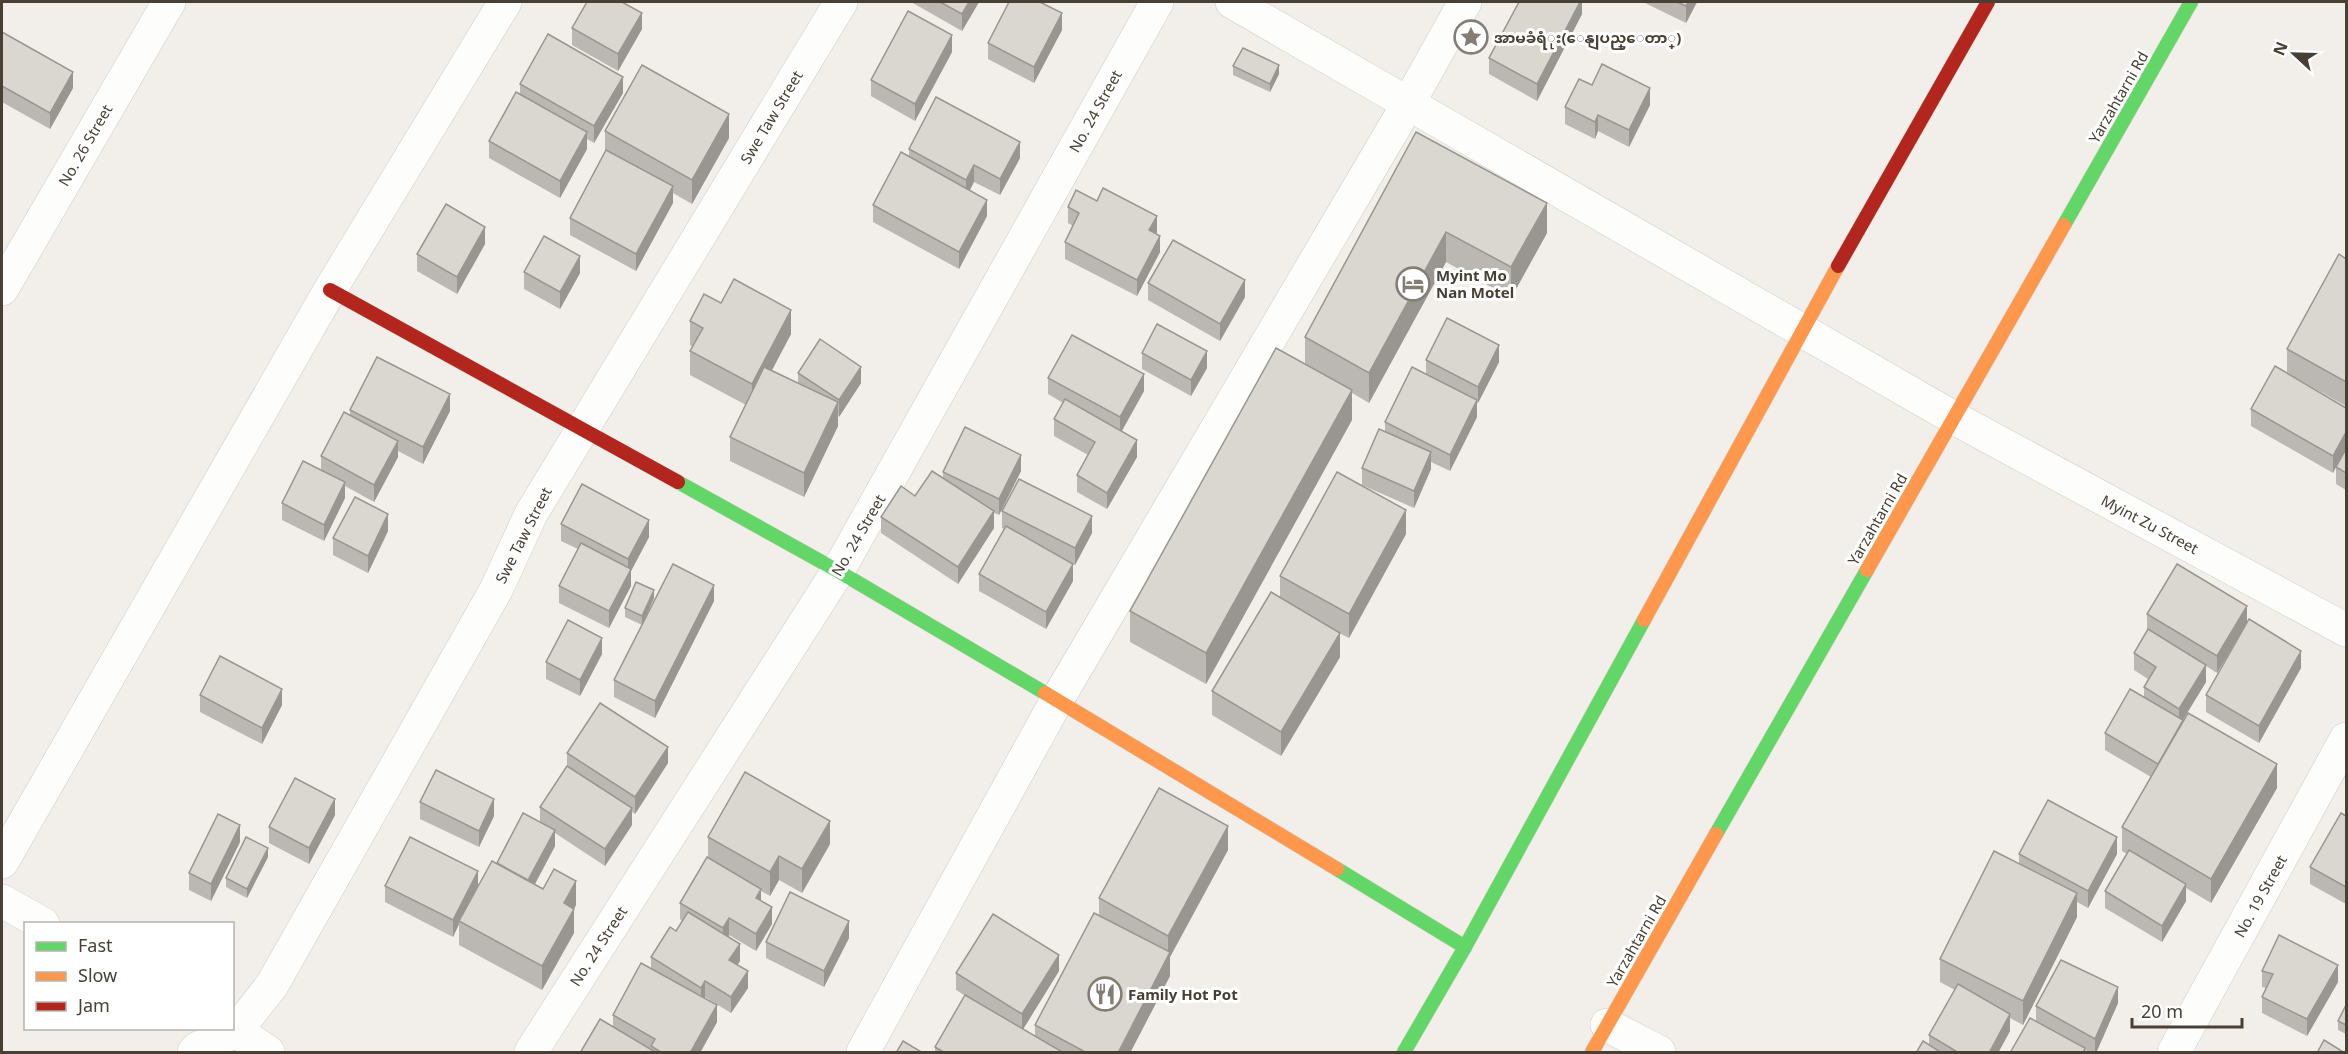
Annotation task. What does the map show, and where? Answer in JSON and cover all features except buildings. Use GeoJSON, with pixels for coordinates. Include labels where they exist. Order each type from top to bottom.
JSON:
{"type":"FeatureCollection","features":[{"type":"Feature","properties":{"kind":"main road"},"geometry":{"type":"LineString","coordinates":[[1404,1053],[1465,947],[1802,330],[1988,2]]}},
{"type":"Feature","properties":{"kind":"main road","name":"Yarzahtarni Rd"},"geometry":{"type":"LineString","coordinates":[[1599,1039],[2191,2]]}},
{"type":"Feature","properties":{"kind":"main road"},"geometry":{"type":"LineString","coordinates":[[330,290],[838,571],[1057,700],[1465,947]]}},
{"type":"Feature","properties":{"kind":"street","name":"No. 26 Street"},"geometry":{"type":"LineString","coordinates":[[2,289],[169,2]]}},
{"type":"Feature","properties":{"kind":"street"},"geometry":{"type":"LineString","coordinates":[[2,862],[330,290],[505,2]]}},
{"type":"Feature","properties":{"kind":"street","name":"Swe Taw Street"},"geometry":{"type":"LineString","coordinates":[[194,1053],[198,1048],[234,1030],[272,986],[496,590],[531,514],[841,2]]}},
{"type":"Feature","properties":{"kind":"street","name":"No. 24 Street"},"geometry":{"type":"LineString","coordinates":[[531,1053],[838,571],[1157,2]]}},
{"type":"Feature","properties":{"kind":"street","name":"Myint Zu Street"},"geometry":{"type":"LineString","coordinates":[[1232,2],[1954,418],[2346,630]]}},
{"type":"Feature","properties":{"kind":"street"},"geometry":{"type":"LineString","coordinates":[[863,1053],[1057,700],[1408,104],[1465,2]]}},
{"type":"Feature","properties":{"kind":"street","name":"No. 19 Street"},"geometry":{"type":"LineString","coordinates":[[2174,1053],[2346,739]]}},
{"type":"Feature","properties":{"kind":"street"},"geometry":{"type":"LineString","coordinates":[[2,901],[39,922]]}},
{"type":"Feature","properties":{"kind":"street"},"geometry":{"type":"LineString","coordinates":[[234,1030],[268,1053]]}},
{"type":"Feature","properties":{"kind":"street"},"geometry":{"type":"LineString","coordinates":[[1599,1039],[1659,1053]]}},
{"type":"Feature","properties":{"kind":"traffic: fast"},"geometry":{"type":"LineString","coordinates":[[2064,225],[2191,2]]}},
{"type":"Feature","properties":{"kind":"traffic: fast"},"geometry":{"type":"LineString","coordinates":[[678,482],[838,571],[1045,693]]}},
{"type":"Feature","properties":{"kind":"traffic: fast"},"geometry":{"type":"LineString","coordinates":[[1716,834],[1867,570]]}},
{"type":"Feature","properties":{"kind":"traffic: fast"},"geometry":{"type":"LineString","coordinates":[[1404,1052],[1465,947],[1644,620]]}},
{"type":"Feature","properties":{"kind":"traffic: fast"},"geometry":{"type":"LineString","coordinates":[[1337,869],[1465,947]]}},
{"type":"Feature","properties":{"kind":"traffic: slow"},"geometry":{"type":"LineString","coordinates":[[1867,570],[2064,225]]}},
{"type":"Feature","properties":{"kind":"traffic: slow"},"geometry":{"type":"LineString","coordinates":[[1644,620],[1838,266]]}},
{"type":"Feature","properties":{"kind":"traffic: slow"},"geometry":{"type":"LineString","coordinates":[[1045,693],[1337,869]]}},
{"type":"Feature","properties":{"kind":"traffic: slow"},"geometry":{"type":"LineString","coordinates":[[1592,1052],[1716,834]]}},
{"type":"Feature","properties":{"kind":"traffic: jam"},"geometry":{"type":"LineString","coordinates":[[1838,266],[1988,2]]}},
{"type":"Feature","properties":{"kind":"traffic: jam"},"geometry":{"type":"LineString","coordinates":[[330,290],[678,482]]}},
{"type":"Feature","properties":{"kind":"place","name":"အာမခံရံုး(ေနျပည္ေတာ္)"},"geometry":{"type":"Point","coordinates":[1471,37]}},
{"type":"Feature","properties":{"kind":"place","name":"Myint Mo Nan Motel"},"geometry":{"type":"Point","coordinates":[1413,284]}},
{"type":"Feature","properties":{"kind":"place","name":"Family Hot Pot"},"geometry":{"type":"Point","coordinates":[1105,994]}}]}
